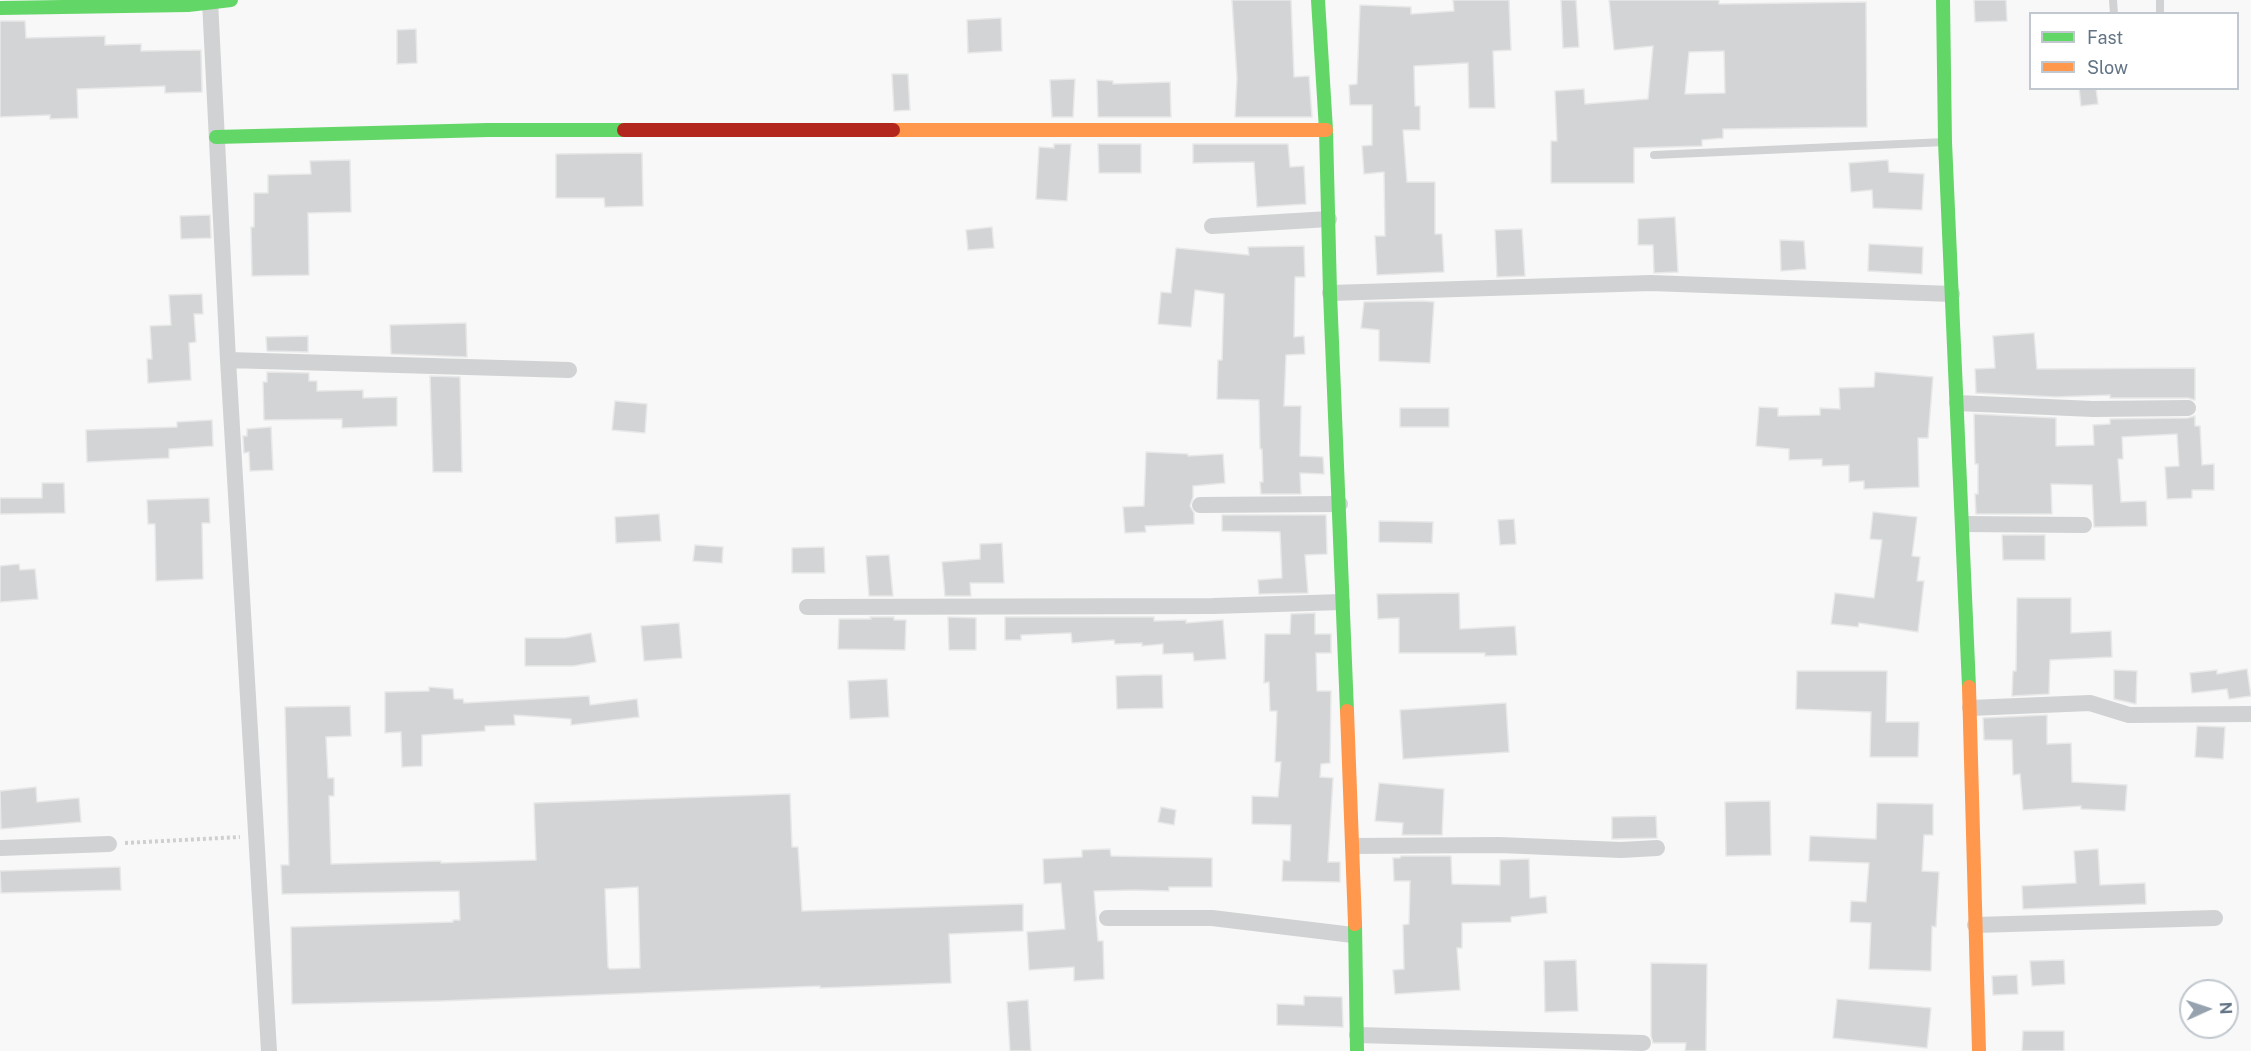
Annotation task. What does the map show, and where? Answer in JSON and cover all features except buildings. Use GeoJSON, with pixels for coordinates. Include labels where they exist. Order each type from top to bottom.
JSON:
{"type":"FeatureCollection","features":[{"type":"Feature","properties":{"kind":"street"},"geometry":{"type":"LineString","coordinates":[[0,8],[231,0]]}},
{"type":"Feature","properties":{"kind":"street"},"geometry":{"type":"LineString","coordinates":[[1318,0],[1326,130],[1330,293],[1353,846],[1353,935],[1357,1043],[1643,1043]]}},
{"type":"Feature","properties":{"kind":"street"},"geometry":{"type":"LineString","coordinates":[[1943,0],[1945,142],[1970,708],[1978,1051]]}},
{"type":"Feature","properties":{"kind":"street"},"geometry":{"type":"LineString","coordinates":[[210,1],[228,360],[269,1051]]}},
{"type":"Feature","properties":{"kind":"street"},"geometry":{"type":"LineString","coordinates":[[216,137],[488,130],[1326,130]]}},
{"type":"Feature","properties":{"kind":"street"},"geometry":{"type":"LineString","coordinates":[[1212,226],[1329,219]]}},
{"type":"Feature","properties":{"kind":"street"},"geometry":{"type":"LineString","coordinates":[[1330,293],[1651,283],[1952,294]]}},
{"type":"Feature","properties":{"kind":"street"},"geometry":{"type":"LineString","coordinates":[[228,360],[568,370]]}},
{"type":"Feature","properties":{"kind":"street"},"geometry":{"type":"LineString","coordinates":[[1957,403],[2093,409],[2188,408]]}},
{"type":"Feature","properties":{"kind":"street"},"geometry":{"type":"LineString","coordinates":[[1200,505],[1340,504]]}},
{"type":"Feature","properties":{"kind":"street"},"geometry":{"type":"LineString","coordinates":[[1963,524],[2084,525]]}},
{"type":"Feature","properties":{"kind":"street"},"geometry":{"type":"LineString","coordinates":[[807,607],[1213,606],[1342,602]]}},
{"type":"Feature","properties":{"kind":"street"},"geometry":{"type":"LineString","coordinates":[[1970,708],[2090,703],[2129,715],[2251,714]]}},
{"type":"Feature","properties":{"kind":"street"},"geometry":{"type":"LineString","coordinates":[[0,848],[109,844]]}},
{"type":"Feature","properties":{"kind":"street"},"geometry":{"type":"LineString","coordinates":[[1353,846],[1499,845],[1621,850],[1657,848]]}},
{"type":"Feature","properties":{"kind":"street"},"geometry":{"type":"LineString","coordinates":[[1107,918],[1212,918],[1353,935]]}},
{"type":"Feature","properties":{"kind":"street"},"geometry":{"type":"LineString","coordinates":[[1975,926],[2215,918]]}},
{"type":"Feature","properties":{"kind":"lane"},"geometry":{"type":"LineString","coordinates":[[1654,156],[1945,142]]}},
{"type":"Feature","properties":{"kind":"path"},"geometry":{"type":"LineString","coordinates":[[109,844],[256,836]]}},
{"type":"Feature","properties":{"kind":"traffic: fast"},"geometry":{"type":"LineString","coordinates":[[0,8],[188,5],[231,0]]}},
{"type":"Feature","properties":{"kind":"traffic: fast"},"geometry":{"type":"LineString","coordinates":[[1318,0],[1326,130],[1330,293],[1347,711]]}},
{"type":"Feature","properties":{"kind":"traffic: fast"},"geometry":{"type":"LineString","coordinates":[[1943,0],[1945,142],[1969,687]]}},
{"type":"Feature","properties":{"kind":"traffic: fast"},"geometry":{"type":"LineString","coordinates":[[216,137],[488,130],[624,130]]}},
{"type":"Feature","properties":{"kind":"traffic: fast"},"geometry":{"type":"LineString","coordinates":[[1355,924],[1357,1051]]}},
{"type":"Feature","properties":{"kind":"traffic: slow"},"geometry":{"type":"LineString","coordinates":[[893,130],[1326,130]]}},
{"type":"Feature","properties":{"kind":"traffic: slow"},"geometry":{"type":"LineString","coordinates":[[1969,687],[1979,1051]]}},
{"type":"Feature","properties":{"kind":"traffic: slow"},"geometry":{"type":"LineString","coordinates":[[1347,711],[1355,924]]}},
{"type":"Feature","properties":{"kind":"traffic: jam"},"geometry":{"type":"LineString","coordinates":[[624,130],[893,130]]}}]}
